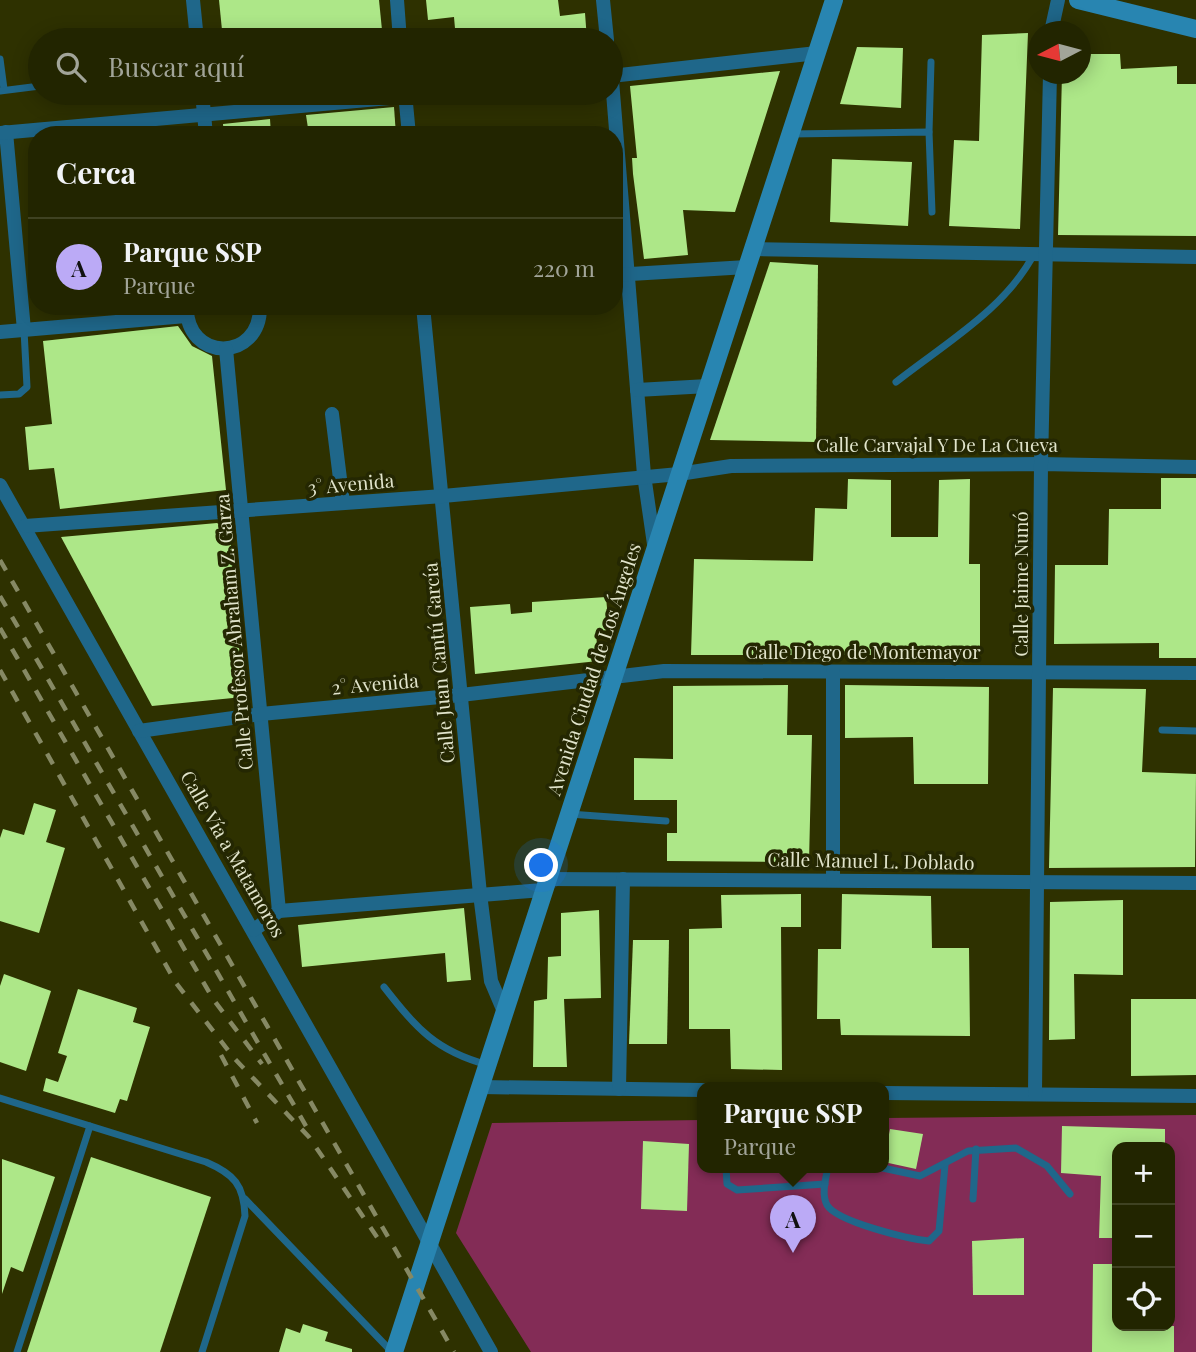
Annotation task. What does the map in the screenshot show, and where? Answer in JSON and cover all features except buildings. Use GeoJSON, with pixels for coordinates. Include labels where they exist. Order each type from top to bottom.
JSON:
{"type":"FeatureCollection","features":[{"type":"Feature","properties":{"kind":"street"},"geometry":{"type":"LineString","coordinates":[[192,0],[196,28]]}},
{"type":"Feature","properties":{"kind":"street"},"geometry":{"type":"LineString","coordinates":[[397,0],[399,28]]}},
{"type":"Feature","properties":{"kind":"street"},"geometry":{"type":"LineString","coordinates":[[603,0],[606,28]]}},
{"type":"Feature","properties":{"kind":"street","name":"Avenida Ciudad de Los Ángeles"},"geometry":{"type":"LineString","coordinates":[[393,1352],[489,1065],[568,813],[615,677],[834,0]]}},
{"type":"Feature","properties":{"kind":"street"},"geometry":{"type":"LineString","coordinates":[[1053,21],[1058,0]]}},
{"type":"Feature","properties":{"kind":"street"},"geometry":{"type":"LineString","coordinates":[[1078,0],[1196,29]]}},
{"type":"Feature","properties":{"kind":"street"},"geometry":{"type":"LineString","coordinates":[[623,72],[817,53]]}},
{"type":"Feature","properties":{"kind":"street","name":"Calle Jaime Nunó"},"geometry":{"type":"LineString","coordinates":[[1035,1094],[1041,464],[1040,252],[1049,84]]}},
{"type":"Feature","properties":{"kind":"street"},"geometry":{"type":"LineString","coordinates":[[203,105],[205,126]]}},
{"type":"Feature","properties":{"kind":"street"},"geometry":{"type":"LineString","coordinates":[[66,126],[293,105]]}},
{"type":"Feature","properties":{"kind":"street"},"geometry":{"type":"LineString","coordinates":[[406,105],[408,126]]}},
{"type":"Feature","properties":{"kind":"street"},"geometry":{"type":"LineString","coordinates":[[613,105],[614,126]]}},
{"type":"Feature","properties":{"kind":"street"},"geometry":{"type":"LineString","coordinates":[[24,330],[3,132],[28,130]]}},
{"type":"Feature","properties":{"kind":"street"},"geometry":{"type":"LineString","coordinates":[[623,275],[750,258],[1040,252],[1196,257]]}},
{"type":"Feature","properties":{"kind":"street"},"geometry":{"type":"LineString","coordinates":[[623,289],[655,552]]}},
{"type":"Feature","properties":{"kind":"street"},"geometry":{"type":"LineString","coordinates":[[0,332],[152,315]]}},
{"type":"Feature","properties":{"kind":"street"},"geometry":{"type":"LineString","coordinates":[[187,315],[191,331],[200,341],[212,348],[226,349],[237,346],[255,331],[261,315]]}},
{"type":"Feature","properties":{"kind":"street","name":"Calle Juan Cantú García"},"geometry":{"type":"LineString","coordinates":[[424,315],[480,894],[491,981],[505,1014]]}},
{"type":"Feature","properties":{"kind":"street","name":"Calle Profesor Abraham Z. Garza"},"geometry":{"type":"LineString","coordinates":[[226,349],[279,912]]}},
{"type":"Feature","properties":{"kind":"street"},"geometry":{"type":"LineString","coordinates":[[637,390],[708,386]]}},
{"type":"Feature","properties":{"kind":"street"},"geometry":{"type":"LineString","coordinates":[[332,414],[343,503]]}},
{"type":"Feature","properties":{"kind":"street","name":"Calle Carvajal Y De La Cueva"},"geometry":{"type":"LineString","coordinates":[[679,474],[731,466],[1041,464],[1196,467]]}},
{"type":"Feature","properties":{"kind":"street","name":"3° Avenida"},"geometry":{"type":"LineString","coordinates":[[25,526],[242,512],[679,474]]}},
{"type":"Feature","properties":{"kind":"street","name":"Calle Vía a Matamoros"},"geometry":{"type":"LineString","coordinates":[[0,485],[491,1352]]}},
{"type":"Feature","properties":{"kind":"street","name":"Calle Diego de Montemayor"},"geometry":{"type":"LineString","coordinates":[[615,677],[663,671],[1196,673]]}},
{"type":"Feature","properties":{"kind":"street"},"geometry":{"type":"LineString","coordinates":[[833,672],[833,879]]}},
{"type":"Feature","properties":{"kind":"street","name":"2° Avenida"},"geometry":{"type":"LineString","coordinates":[[139,731],[261,714],[615,677]]}},
{"type":"Feature","properties":{"kind":"street"},"geometry":{"type":"LineString","coordinates":[[619,1089],[623,879]]}},
{"type":"Feature","properties":{"kind":"street","name":"Calle Manuel L. Doblado"},"geometry":{"type":"LineString","coordinates":[[279,912],[480,894],[545,884],[623,879],[1196,883]]}},
{"type":"Feature","properties":{"kind":"street"},"geometry":{"type":"LineString","coordinates":[[254,930],[279,912]]}},
{"type":"Feature","properties":{"kind":"street"},"geometry":{"type":"LineString","coordinates":[[481,1087],[697,1090]]}},
{"type":"Feature","properties":{"kind":"street"},"geometry":{"type":"LineString","coordinates":[[889,1093],[1196,1096]]}},
{"type":"Feature","properties":{"kind":"lane"},"geometry":{"type":"LineString","coordinates":[[0,59],[2,90],[28,87]]}},
{"type":"Feature","properties":{"kind":"lane"},"geometry":{"type":"LineString","coordinates":[[931,62],[929,132],[932,212]]}},
{"type":"Feature","properties":{"kind":"lane"},"geometry":{"type":"LineString","coordinates":[[791,134],[929,132]]}},
{"type":"Feature","properties":{"kind":"lane"},"geometry":{"type":"LineString","coordinates":[[897,382],[998,302],[1040,252]]}},
{"type":"Feature","properties":{"kind":"lane"},"geometry":{"type":"LineString","coordinates":[[0,395],[19,394],[27,387],[24,330]]}},
{"type":"Feature","properties":{"kind":"lane"},"geometry":{"type":"LineString","coordinates":[[1162,730],[1196,731]]}},
{"type":"Feature","properties":{"kind":"lane"},"geometry":{"type":"LineString","coordinates":[[568,813],[666,821]]}},
{"type":"Feature","properties":{"kind":"lane"},"geometry":{"type":"LineString","coordinates":[[384,987],[430,1040],[448,1052],[489,1065]]}},
{"type":"Feature","properties":{"kind":"lane"},"geometry":{"type":"LineString","coordinates":[[0,1098],[224,1170],[240,1185],[245,1199],[245,1216],[202,1352]]}},
{"type":"Feature","properties":{"kind":"lane"},"geometry":{"type":"LineString","coordinates":[[17,1352],[90,1126]]}},
{"type":"Feature","properties":{"kind":"lane"},"geometry":{"type":"LineString","coordinates":[[889,1169],[920,1176],[976,1149],[1016,1148],[1026,1151],[1047,1166],[1070,1194]]}},
{"type":"Feature","properties":{"kind":"lane"},"geometry":{"type":"LineString","coordinates":[[973,1199],[976,1149]]}},
{"type":"Feature","properties":{"kind":"lane"},"geometry":{"type":"LineString","coordinates":[[827,1173],[825,1184],[828,1206],[839,1216],[929,1241],[939,1231],[945,1165]]}},
{"type":"Feature","properties":{"kind":"lane"},"geometry":{"type":"LineString","coordinates":[[726,1173],[727,1184],[737,1190],[825,1184]]}},
{"type":"Feature","properties":{"kind":"lane"},"geometry":{"type":"LineString","coordinates":[[245,1199],[393,1352]]}},
{"type":"Feature","properties":{"kind":"shaded area"},"geometry":{"type":"Polygon","coordinates":[[[1196,1115],[1196,1352],[531,1352],[456,1233],[492,1123],[697,1120],[697,1173],[889,1173],[889,1118],[1196,1115]]]}},
{"type":"Feature","properties":{"kind":"railway"},"geometry":{"type":"LineString","coordinates":[[0,560],[454,1352]]}},
{"type":"Feature","properties":{"kind":"railway"},"geometry":{"type":"LineString","coordinates":[[0,596],[306,1126]]}},
{"type":"Feature","properties":{"kind":"railway"},"geometry":{"type":"LineString","coordinates":[[0,628],[213,999],[262,1064]]}},
{"type":"Feature","properties":{"kind":"railway"},"geometry":{"type":"LineString","coordinates":[[0,670],[176,983],[234,1058],[309,1137],[383,1246]]}},
{"type":"Feature","properties":{"kind":"railway"},"geometry":{"type":"LineString","coordinates":[[221,1055],[257,1123]]}},
{"type":"Feature","properties":{"kind":"place","name":"Parque SSP"},"geometry":{"type":"Point","coordinates":[793,1253]}}]}
